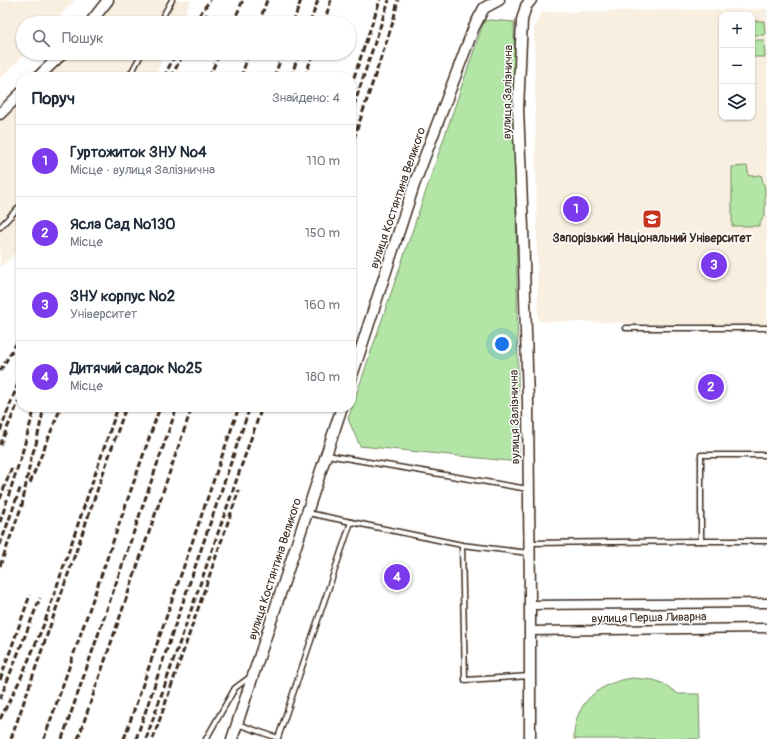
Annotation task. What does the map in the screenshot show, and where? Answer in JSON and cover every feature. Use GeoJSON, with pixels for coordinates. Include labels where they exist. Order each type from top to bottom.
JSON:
{"type":"FeatureCollection","features":[{"type":"Feature","properties":{"kind":"street","name":"вулиця Залізнична"},"geometry":{"type":"LineString","coordinates":[[530,739],[529,489],[523,228],[518,109],[522,20],[526,6],[531,0]]}},
{"type":"Feature","properties":{"kind":"street"},"geometry":{"type":"LineString","coordinates":[[95,16],[106,1]]}},
{"type":"Feature","properties":{"kind":"street","name":"вулиця Костянтина Великого"},"geometry":{"type":"LineString","coordinates":[[356,364],[414,185],[474,26],[484,8],[495,1]]}},
{"type":"Feature","properties":{"kind":"street"},"geometry":{"type":"LineString","coordinates":[[43,72],[56,60]]}},
{"type":"Feature","properties":{"kind":"street"},"geometry":{"type":"LineString","coordinates":[[0,114],[16,98]]}},
{"type":"Feature","properties":{"kind":"street","name":"вулиця Костянтина Великого"},"geometry":{"type":"LineString","coordinates":[[232,739],[340,412]]}},
{"type":"Feature","properties":{"kind":"street","name":"вулиця Перша Ливарна"},"geometry":{"type":"LineString","coordinates":[[530,605],[767,603]]}},
{"type":"Feature","properties":{"kind":"street","name":"вулиця Перша Ливарна"},"geometry":{"type":"LineString","coordinates":[[530,632],[767,628]]}},
{"type":"Feature","properties":{"kind":"lane"},"geometry":{"type":"LineString","coordinates":[[163,16],[172,0]]}},
{"type":"Feature","properties":{"kind":"lane"},"geometry":{"type":"LineString","coordinates":[[132,72],[138,60]]}},
{"type":"Feature","properties":{"kind":"lane"},"geometry":{"type":"LineString","coordinates":[[0,227],[16,210]]}},
{"type":"Feature","properties":{"kind":"lane"},"geometry":{"type":"LineString","coordinates":[[626,328],[767,328]]}},
{"type":"Feature","properties":{"kind":"lane"},"geometry":{"type":"LineString","coordinates":[[327,455],[529,489]]}},
{"type":"Feature","properties":{"kind":"lane"},"geometry":{"type":"LineString","coordinates":[[701,541],[701,456],[767,455]]}},
{"type":"Feature","properties":{"kind":"lane"},"geometry":{"type":"LineString","coordinates":[[307,512],[462,545],[530,548],[701,541],[767,542]]}},
{"type":"Feature","properties":{"kind":"lane"},"geometry":{"type":"LineString","coordinates":[[237,724],[280,738],[351,522]]}},
{"type":"Feature","properties":{"kind":"lane"},"geometry":{"type":"LineString","coordinates":[[462,545],[465,680],[530,676]]}},
{"type":"Feature","properties":{"kind":"lane"},"geometry":{"type":"LineString","coordinates":[[206,739],[235,688],[254,675]]}},
{"type":"Feature","properties":{"kind":"shaded area"},"geometry":{"type":"Polygon","coordinates":[[[0,0],[75,0],[60,16],[16,16],[16,60],[18,60],[0,79],[0,0]]]}},
{"type":"Feature","properties":{"kind":"shaded area"},"geometry":{"type":"Polygon","coordinates":[[[100,0],[191,0],[183,16],[90,16],[100,0]]]}},
{"type":"Feature","properties":{"kind":"shaded area","name":"Запорізький Національний Університет"},"geometry":{"type":"Polygon","coordinates":[[[767,9],[767,326],[538,321],[534,28],[542,12],[767,9]]]}},
{"type":"Feature","properties":{"kind":"shaded area"},"geometry":{"type":"Polygon","coordinates":[[[55,60],[162,60],[156,72],[44,72],[55,60]]]}},
{"type":"Feature","properties":{"kind":"shaded area"},"geometry":{"type":"Polygon","coordinates":[[[16,100],[16,252],[0,268],[0,117],[16,100]]]}},
{"type":"Feature","properties":{"kind":"green space"},"geometry":{"type":"Polygon","coordinates":[[[491,20],[514,22],[519,462],[360,446],[348,419],[350,412],[356,412],[356,396],[484,21],[491,20]]]}},
{"type":"Feature","properties":{"kind":"green space"},"geometry":{"type":"Polygon","coordinates":[[[755,21],[764,21],[765,35],[755,35],[755,21]]]}},
{"type":"Feature","properties":{"kind":"green space"},"geometry":{"type":"Polygon","coordinates":[[[755,40],[764,40],[765,57],[755,57],[755,40]]]}},
{"type":"Feature","properties":{"kind":"green space"},"geometry":{"type":"Polygon","coordinates":[[[747,166],[749,176],[761,175],[765,189],[765,213],[759,226],[732,226],[732,167],[747,166]]]}},
{"type":"Feature","properties":{"kind":"green space"},"geometry":{"type":"Polygon","coordinates":[[[633,678],[654,680],[664,684],[678,694],[699,694],[700,739],[574,739],[578,715],[591,696],[610,684],[633,678]]]}},
{"type":"Feature","properties":{"kind":"railway"},"geometry":{"type":"LineString","coordinates":[[199,16],[210,0]]}},
{"type":"Feature","properties":{"kind":"railway"},"geometry":{"type":"LineString","coordinates":[[236,16],[243,0]]}},
{"type":"Feature","properties":{"kind":"railway"},"geometry":{"type":"LineString","coordinates":[[261,16],[267,0]]}},
{"type":"Feature","properties":{"kind":"railway"},"geometry":{"type":"LineString","coordinates":[[295,16],[301,0]]}},
{"type":"Feature","properties":{"kind":"railway"},"geometry":{"type":"LineString","coordinates":[[312,16],[318,0]]}},
{"type":"Feature","properties":{"kind":"railway"},"geometry":{"type":"LineString","coordinates":[[326,16],[331,0]]}},
{"type":"Feature","properties":{"kind":"railway"},"geometry":{"type":"LineString","coordinates":[[356,72],[380,0]]}},
{"type":"Feature","properties":{"kind":"railway"},"geometry":{"type":"LineString","coordinates":[[356,99],[389,0]]}},
{"type":"Feature","properties":{"kind":"railway"},"geometry":{"type":"LineString","coordinates":[[356,132],[393,22],[398,0]]}},
{"type":"Feature","properties":{"kind":"railway"},"geometry":{"type":"LineString","coordinates":[[166,72],[172,60]]}},
{"type":"Feature","properties":{"kind":"railway"},"geometry":{"type":"LineString","coordinates":[[174,72],[180,60]]}},
{"type":"Feature","properties":{"kind":"railway"},"geometry":{"type":"LineString","coordinates":[[211,72],[217,60]]}},
{"type":"Feature","properties":{"kind":"railway"},"geometry":{"type":"LineString","coordinates":[[243,72],[247,60]]}},
{"type":"Feature","properties":{"kind":"railway"},"geometry":{"type":"LineString","coordinates":[[276,72],[280,60]]}},
{"type":"Feature","properties":{"kind":"railway"},"geometry":{"type":"LineString","coordinates":[[293,72],[297,60]]}},
{"type":"Feature","properties":{"kind":"railway"},"geometry":{"type":"LineString","coordinates":[[307,72],[311,60]]}},
{"type":"Feature","properties":{"kind":"railway"},"geometry":{"type":"LineString","coordinates":[[0,371],[16,344]]}},
{"type":"Feature","properties":{"kind":"railway"},"geometry":{"type":"LineString","coordinates":[[0,431],[16,389]]}},
{"type":"Feature","properties":{"kind":"railway"},"geometry":{"type":"LineString","coordinates":[[0,445],[16,408]]}},
{"type":"Feature","properties":{"kind":"railway"},"geometry":{"type":"LineString","coordinates":[[0,522],[34,412]]}},
{"type":"Feature","properties":{"kind":"railway"},"geometry":{"type":"LineString","coordinates":[[0,566],[22,505],[31,458],[36,444],[43,412]]}},
{"type":"Feature","properties":{"kind":"railway"},"geometry":{"type":"LineString","coordinates":[[30,483],[59,412]]}},
{"type":"Feature","properties":{"kind":"railway"},"geometry":{"type":"LineString","coordinates":[[0,719],[20,680],[44,624],[116,412]]}},
{"type":"Feature","properties":{"kind":"railway"},"geometry":{"type":"LineString","coordinates":[[11,739],[124,412]]}},
{"type":"Feature","properties":{"kind":"railway"},"geometry":{"type":"LineString","coordinates":[[44,739],[158,412]]}},
{"type":"Feature","properties":{"kind":"railway"},"geometry":{"type":"LineString","coordinates":[[62,739],[175,412]]}},
{"type":"Feature","properties":{"kind":"railway"},"geometry":{"type":"LineString","coordinates":[[78,739],[190,412]]}},
{"type":"Feature","properties":{"kind":"railway"},"geometry":{"type":"LineString","coordinates":[[124,739],[237,412]]}},
{"type":"Feature","properties":{"kind":"railway"},"geometry":{"type":"LineString","coordinates":[[136,739],[248,412]]}},
{"type":"Feature","properties":{"kind":"railway"},"geometry":{"type":"LineString","coordinates":[[146,739],[260,412]]}},
{"type":"Feature","properties":{"kind":"railway"},"geometry":{"type":"LineString","coordinates":[[0,499],[12,467]]}},
{"type":"Feature","properties":{"kind":"railway"},"geometry":{"type":"LineString","coordinates":[[0,545],[21,486]]}},
{"type":"Feature","properties":{"kind":"railway"},"geometry":{"type":"LineString","coordinates":[[153,739],[239,490]]}},
{"type":"Feature","properties":{"kind":"railway"},"geometry":{"type":"LineString","coordinates":[[0,680],[30,595]]}},
{"type":"Feature","properties":{"kind":"railway"},"geometry":{"type":"LineString","coordinates":[[0,699],[40,598]]}},
{"type":"Feature","properties":{"kind":"place","name":"Гуртожиток ЗНУ №4"},"geometry":{"type":"Point","coordinates":[576,209]}},
{"type":"Feature","properties":{"kind":"place","name":"Запорізький Національний Університет"},"geometry":{"type":"Point","coordinates":[652,219]}},
{"type":"Feature","properties":{"kind":"place","name":"ЗНУ корпус №2"},"geometry":{"type":"Point","coordinates":[714,265]}},
{"type":"Feature","properties":{"kind":"place","name":"Ясла Сад №130"},"geometry":{"type":"Point","coordinates":[711,387]}},
{"type":"Feature","properties":{"kind":"place","name":"Дитячий садок №25"},"geometry":{"type":"Point","coordinates":[397,577]}}]}
